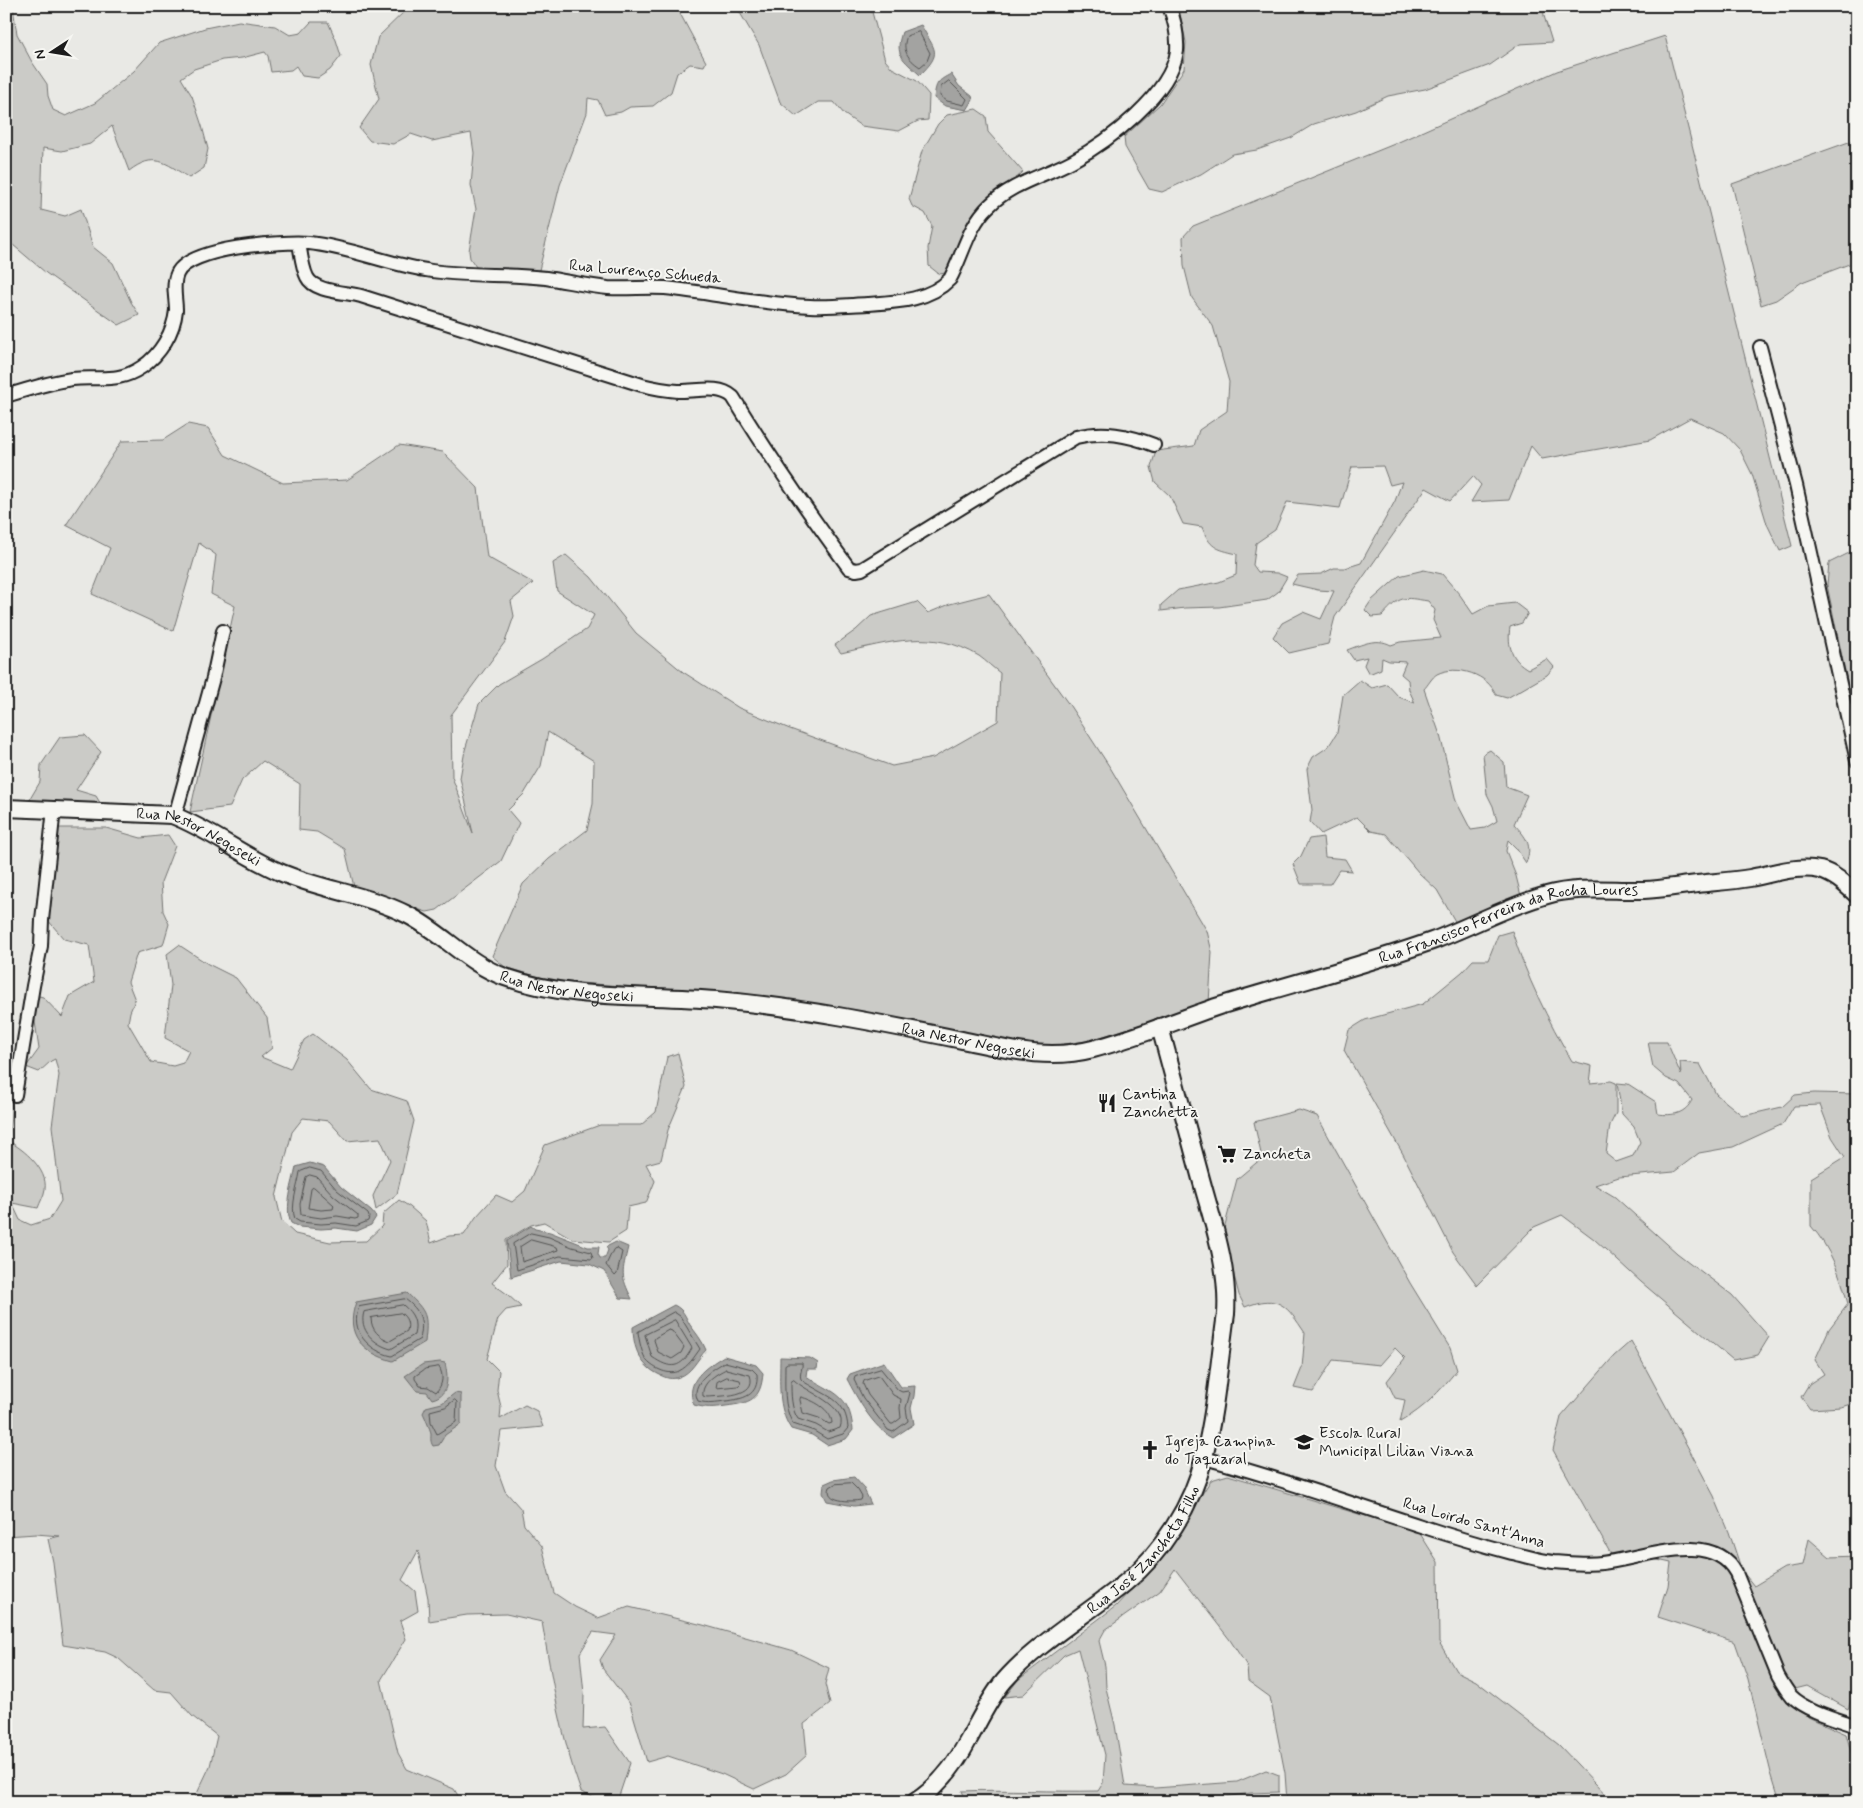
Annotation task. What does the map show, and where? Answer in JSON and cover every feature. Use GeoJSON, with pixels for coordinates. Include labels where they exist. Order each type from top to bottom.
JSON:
{"type":"FeatureCollection","features":[{"type":"Feature","properties":{"kind":"street","name":"Rua Lourenço Schueda"},"geometry":{"type":"LineString","coordinates":[[6,396],[61,381],[106,379],[129,375],[144,366],[156,355],[167,340],[176,310],[175,286],[177,274],[183,265],[194,258],[215,252],[280,243],[299,243],[330,247],[416,268],[442,272],[546,278],[604,288],[661,288],[811,306],[890,303],[930,294],[942,287],[950,279],[977,219],[989,205],[1007,191],[1057,168],[1094,148],[1136,114],[1158,92],[1170,72],[1176,53],[1177,36],[1169,6]]}},
{"type":"Feature","properties":{"kind":"street"},"geometry":{"type":"LineString","coordinates":[[299,243],[307,277],[312,284],[319,288],[360,296],[642,385],[680,391],[720,390],[727,392],[733,397],[810,516],[849,568],[856,570],[870,564],[1076,437],[1089,434],[1113,433],[1154,444]]}},
{"type":"Feature","properties":{"kind":"street"},"geometry":{"type":"LineString","coordinates":[[1760,347],[1796,485],[1857,761]]}},
{"type":"Feature","properties":{"kind":"street"},"geometry":{"type":"LineString","coordinates":[[175,816],[213,678],[223,631]]}},
{"type":"Feature","properties":{"kind":"street","name":"Rua Nestor Negoseki"},"geometry":{"type":"LineString","coordinates":[[6,808],[155,813],[175,816],[190,822],[276,870],[384,905],[408,915],[430,928],[480,966],[516,980],[551,990],[590,995],[712,1000],[811,1011],[869,1020],[1031,1054],[1060,1055],[1090,1050],[1160,1027]]}},
{"type":"Feature","properties":{"kind":"street"},"geometry":{"type":"LineString","coordinates":[[15,1095],[32,986],[41,946],[54,810]]}},
{"type":"Feature","properties":{"kind":"street","name":"Rua Francisco Ferreira da Rocha Loures"},"geometry":{"type":"LineString","coordinates":[[1160,1027],[1223,1005],[1395,954],[1466,928],[1527,901],[1560,892],[1658,888],[1730,881],[1786,870],[1806,869],[1820,870],[1834,876],[1857,895]]}},
{"type":"Feature","properties":{"kind":"street","name":"Rua José Zancheta Filho"},"geometry":{"type":"LineString","coordinates":[[915,1802],[929,1792],[948,1771],[968,1741],[994,1694],[1011,1674],[1022,1663],[1126,1582],[1146,1564],[1159,1548],[1183,1509],[1198,1478],[1204,1458],[1226,1314],[1226,1276],[1160,1027]]}},
{"type":"Feature","properties":{"kind":"street","name":"Rua Loirdo Sant'Anna"},"geometry":{"type":"LineString","coordinates":[[1204,1458],[1245,1468],[1456,1538],[1545,1561],[1584,1565],[1624,1560],[1671,1549],[1686,1548],[1704,1550],[1719,1555],[1731,1563],[1778,1676],[1792,1697],[1820,1712],[1857,1726]]}},
{"type":"Feature","properties":{"kind":"shaded area"},"geometry":{"type":"Polygon","coordinates":[[[6,6],[14,6],[17,34],[32,62],[47,84],[48,96],[53,110],[66,116],[95,103],[134,71],[159,43],[205,28],[239,21],[275,26],[290,35],[301,33],[311,22],[328,22],[341,56],[330,70],[318,78],[302,76],[296,66],[291,70],[271,72],[268,56],[265,52],[242,58],[222,60],[194,69],[181,78],[192,96],[208,149],[204,168],[189,178],[173,167],[159,161],[146,162],[129,171],[112,126],[90,144],[62,151],[43,148],[41,210],[65,216],[81,209],[93,247],[113,263],[139,315],[119,325],[46,273],[6,239],[6,94],[11,74],[6,56],[6,6]]]}},
{"type":"Feature","properties":{"kind":"shaded area"},"geometry":{"type":"Polygon","coordinates":[[[410,6],[676,6],[706,62],[704,66],[690,64],[677,73],[671,92],[653,106],[630,107],[621,112],[605,115],[598,100],[588,98],[587,113],[560,185],[538,274],[476,267],[470,258],[469,251],[476,209],[471,185],[474,153],[471,133],[432,141],[411,134],[393,144],[370,141],[359,128],[379,99],[371,65],[378,37],[410,6]]]}},
{"type":"Feature","properties":{"kind":"shaded area"},"geometry":{"type":"Polygon","coordinates":[[[736,6],[868,6],[872,12],[885,60],[892,68],[917,81],[929,95],[928,120],[918,121],[899,131],[861,126],[844,114],[834,102],[818,102],[796,116],[780,102],[759,45],[736,6]]]}},
{"type":"Feature","properties":{"kind":"shaded area"},"geometry":{"type":"Polygon","coordinates":[[[1178,6],[1543,6],[1552,42],[1520,44],[1490,65],[1425,89],[1388,96],[1356,111],[1314,124],[1291,138],[1257,150],[1232,154],[1201,174],[1162,192],[1149,189],[1125,147],[1124,137],[1160,104],[1184,69],[1186,42],[1178,6]]]}},
{"type":"Feature","properties":{"kind":"shaded area"},"geometry":{"type":"Polygon","coordinates":[[[1665,36],[1792,546],[1780,551],[1767,524],[1752,474],[1740,450],[1724,433],[1690,418],[1650,440],[1542,459],[1531,446],[1509,500],[1471,502],[1481,485],[1473,476],[1450,501],[1426,488],[1335,617],[1328,644],[1289,653],[1273,637],[1282,623],[1303,612],[1321,619],[1334,591],[1318,590],[1292,584],[1298,575],[1321,574],[1334,568],[1345,568],[1361,563],[1395,501],[1402,482],[1390,485],[1383,466],[1352,467],[1340,508],[1287,502],[1275,530],[1256,543],[1253,565],[1258,572],[1277,573],[1287,577],[1278,592],[1267,600],[1219,607],[1161,611],[1161,605],[1178,590],[1219,582],[1236,575],[1237,554],[1219,549],[1211,543],[1202,527],[1183,524],[1170,496],[1155,482],[1151,467],[1156,451],[1194,446],[1199,430],[1227,411],[1229,382],[1213,326],[1192,298],[1184,266],[1183,237],[1193,226],[1392,145],[1557,71],[1665,36]]]}},
{"type":"Feature","properties":{"kind":"shaded area"},"geometry":{"type":"Polygon","coordinates":[[[976,109],[986,116],[988,132],[1023,172],[1002,193],[981,220],[961,247],[946,273],[939,274],[929,266],[928,248],[932,226],[925,213],[912,206],[909,199],[922,151],[938,124],[947,115],[976,109]]]}},
{"type":"Feature","properties":{"kind":"shaded area"},"geometry":{"type":"Polygon","coordinates":[[[1857,139],[1857,261],[1802,282],[1776,300],[1761,305],[1732,184],[1857,139]]]}},
{"type":"Feature","properties":{"kind":"shaded area"},"geometry":{"type":"Polygon","coordinates":[[[188,424],[208,428],[225,455],[283,483],[347,480],[399,445],[443,452],[478,488],[487,557],[533,583],[511,601],[514,616],[505,642],[451,715],[452,777],[473,833],[460,778],[465,750],[479,704],[499,684],[542,659],[587,629],[594,615],[557,591],[553,563],[566,555],[591,577],[636,633],[683,672],[739,708],[790,729],[892,766],[933,758],[998,721],[1000,673],[979,656],[962,647],[945,642],[911,640],[841,653],[835,645],[871,616],[917,602],[928,613],[950,604],[989,594],[1070,706],[1111,769],[1207,931],[1212,952],[1209,1003],[1088,1041],[1032,1048],[773,997],[553,981],[505,967],[492,956],[523,884],[549,859],[587,830],[593,804],[594,761],[548,732],[541,766],[524,794],[508,810],[519,823],[501,861],[437,910],[427,912],[355,891],[345,849],[317,832],[299,830],[300,784],[263,761],[242,780],[230,807],[190,812],[235,606],[211,594],[216,555],[199,543],[173,631],[92,594],[110,548],[66,525],[122,441],[163,440],[188,424]]]}},
{"type":"Feature","properties":{"kind":"shaded area"},"geometry":{"type":"Polygon","coordinates":[[[1857,549],[1857,728],[1827,585],[1829,563],[1857,549]]]}},
{"type":"Feature","properties":{"kind":"shaded area"},"geometry":{"type":"Polygon","coordinates":[[[1424,570],[1442,574],[1473,614],[1488,606],[1515,603],[1528,613],[1522,623],[1510,627],[1509,640],[1514,657],[1528,669],[1547,659],[1554,667],[1547,675],[1507,698],[1496,695],[1487,682],[1480,677],[1471,673],[1454,670],[1437,674],[1424,689],[1440,735],[1456,801],[1471,830],[1485,828],[1497,821],[1487,794],[1483,754],[1490,750],[1504,762],[1506,787],[1527,795],[1514,824],[1527,842],[1529,851],[1526,863],[1508,840],[1506,851],[1516,876],[1522,900],[1456,923],[1437,890],[1419,873],[1386,834],[1371,831],[1357,817],[1321,834],[1310,822],[1312,810],[1307,769],[1313,757],[1328,747],[1337,733],[1343,695],[1360,680],[1372,688],[1387,684],[1399,697],[1415,703],[1409,690],[1408,680],[1401,674],[1406,662],[1389,661],[1382,658],[1381,669],[1369,674],[1364,665],[1367,657],[1354,660],[1347,650],[1374,642],[1391,645],[1400,642],[1441,638],[1433,620],[1435,610],[1428,601],[1402,599],[1382,616],[1372,617],[1365,610],[1371,601],[1399,576],[1424,570]]]}},
{"type":"Feature","properties":{"kind":"shaded area"},"geometry":{"type":"Polygon","coordinates":[[[85,735],[101,752],[76,790],[96,796],[102,806],[27,804],[40,782],[41,765],[60,737],[85,735]]]}},
{"type":"Feature","properties":{"kind":"shaded area"},"geometry":{"type":"Polygon","coordinates":[[[56,828],[106,828],[141,838],[168,835],[175,846],[161,882],[163,911],[169,924],[163,945],[137,953],[128,982],[135,1000],[128,1023],[151,1062],[173,1066],[183,1063],[189,1051],[165,1038],[171,985],[167,954],[179,945],[208,964],[236,978],[267,1018],[272,1048],[261,1057],[290,1069],[304,1040],[313,1034],[347,1060],[371,1089],[407,1101],[414,1121],[397,1194],[376,1210],[373,1196],[390,1160],[380,1138],[347,1141],[329,1121],[303,1118],[292,1132],[276,1197],[282,1222],[295,1234],[330,1242],[366,1241],[382,1226],[383,1214],[399,1200],[426,1221],[431,1243],[449,1236],[464,1235],[476,1217],[496,1195],[512,1202],[525,1191],[545,1145],[600,1125],[641,1125],[656,1112],[667,1057],[678,1053],[686,1087],[668,1130],[661,1160],[646,1164],[655,1181],[646,1203],[628,1207],[626,1231],[609,1242],[573,1239],[544,1222],[531,1225],[506,1240],[507,1264],[492,1283],[521,1307],[506,1310],[498,1319],[487,1359],[499,1371],[497,1390],[501,1407],[500,1419],[525,1405],[537,1411],[543,1427],[501,1431],[496,1466],[505,1491],[521,1509],[524,1525],[542,1546],[554,1593],[575,1607],[598,1618],[629,1607],[703,1625],[791,1650],[829,1668],[825,1684],[830,1704],[804,1724],[807,1755],[786,1774],[754,1789],[722,1774],[668,1756],[647,1762],[630,1704],[603,1669],[600,1660],[616,1635],[593,1632],[580,1653],[584,1694],[583,1729],[605,1727],[630,1763],[617,1802],[599,1802],[597,1799],[581,1792],[568,1750],[553,1687],[542,1622],[506,1614],[467,1615],[429,1621],[428,1598],[418,1551],[402,1580],[415,1591],[418,1611],[400,1621],[406,1639],[381,1680],[398,1753],[407,1769],[454,1789],[462,1802],[193,1802],[210,1766],[217,1736],[192,1716],[171,1692],[154,1690],[118,1658],[105,1652],[63,1645],[53,1562],[48,1539],[60,1536],[36,1534],[6,1536],[6,1068],[12,1108],[8,1141],[21,1149],[34,1161],[45,1182],[45,1189],[38,1208],[12,1203],[20,1220],[31,1225],[50,1219],[61,1201],[52,1126],[59,1075],[55,1059],[39,1072],[26,1067],[39,1049],[33,1008],[35,995],[43,997],[62,1017],[70,996],[94,982],[89,945],[64,939],[47,919],[56,828]]]}},
{"type":"Feature","properties":{"kind":"shaded area"},"geometry":{"type":"Polygon","coordinates":[[[1323,837],[1325,857],[1345,859],[1352,871],[1339,870],[1330,884],[1301,884],[1293,864],[1301,856],[1309,839],[1323,837]]]}},
{"type":"Feature","properties":{"kind":"shaded area"},"geometry":{"type":"Polygon","coordinates":[[[1512,931],[1538,998],[1572,1061],[1592,1066],[1590,1083],[1611,1081],[1616,1083],[1616,1113],[1610,1125],[1606,1154],[1616,1162],[1633,1156],[1640,1142],[1634,1127],[1622,1114],[1617,1083],[1628,1084],[1656,1102],[1658,1114],[1669,1115],[1678,1113],[1686,1108],[1692,1100],[1679,1084],[1666,1078],[1653,1067],[1648,1042],[1667,1042],[1681,1075],[1680,1062],[1700,1064],[1716,1094],[1743,1116],[1782,1107],[1795,1095],[1814,1093],[1857,1094],[1857,1402],[1841,1407],[1810,1409],[1801,1397],[1809,1384],[1824,1374],[1815,1360],[1829,1329],[1848,1304],[1834,1262],[1824,1243],[1811,1226],[1811,1178],[1845,1157],[1832,1137],[1820,1105],[1794,1106],[1783,1124],[1733,1147],[1699,1153],[1674,1172],[1619,1177],[1595,1185],[1615,1197],[1677,1253],[1732,1295],[1769,1337],[1758,1355],[1733,1360],[1641,1282],[1594,1239],[1562,1215],[1534,1227],[1477,1285],[1453,1252],[1403,1154],[1344,1050],[1349,1030],[1365,1020],[1423,1004],[1462,972],[1473,960],[1488,960],[1498,935],[1512,931]]]}},
{"type":"Feature","properties":{"kind":"shaded area"},"geometry":{"type":"Polygon","coordinates":[[[1299,1110],[1317,1116],[1410,1283],[1450,1348],[1457,1370],[1431,1399],[1400,1422],[1405,1400],[1395,1398],[1387,1381],[1405,1358],[1395,1348],[1380,1365],[1333,1360],[1313,1392],[1294,1388],[1302,1368],[1305,1333],[1287,1309],[1281,1305],[1266,1301],[1245,1307],[1239,1295],[1224,1229],[1237,1179],[1262,1158],[1254,1122],[1299,1110]]]}},
{"type":"Feature","properties":{"kind":"shaded area"},"geometry":{"type":"Polygon","coordinates":[[[1631,1341],[1714,1496],[1742,1571],[1754,1586],[1784,1568],[1803,1565],[1809,1539],[1830,1557],[1857,1556],[1857,1684],[1848,1709],[1807,1686],[1795,1689],[1787,1701],[1800,1706],[1808,1717],[1846,1734],[1857,1772],[1857,1787],[1851,1790],[1855,1802],[1780,1802],[1748,1679],[1735,1642],[1658,1617],[1668,1586],[1671,1563],[1644,1557],[1613,1558],[1553,1450],[1561,1417],[1614,1356],[1631,1341]]]}},
{"type":"Feature","properties":{"kind":"shaded area"},"geometry":{"type":"Polygon","coordinates":[[[1228,1475],[1419,1532],[1438,1562],[1439,1642],[1456,1671],[1476,1681],[1559,1745],[1613,1802],[1287,1802],[1285,1773],[1270,1697],[1248,1681],[1247,1666],[1230,1640],[1175,1569],[1160,1591],[1105,1630],[1099,1641],[1125,1786],[1155,1788],[1237,1782],[1266,1770],[1279,1775],[1279,1792],[1251,1793],[1190,1802],[967,1802],[962,1791],[1098,1791],[1103,1783],[1105,1755],[1078,1649],[1064,1655],[1023,1695],[1005,1697],[1018,1680],[1116,1606],[1163,1555],[1211,1480],[1228,1475]]]}},
{"type":"Feature","properties":{"kind":"water"},"geometry":{"type":"Polygon","coordinates":[[[921,25],[933,46],[934,56],[920,75],[905,61],[899,47],[902,32],[921,25]]]}},
{"type":"Feature","properties":{"kind":"water"},"geometry":{"type":"Polygon","coordinates":[[[951,74],[959,86],[972,96],[973,100],[967,110],[945,106],[934,98],[938,83],[951,74]]]}},
{"type":"Feature","properties":{"kind":"water"},"geometry":{"type":"Polygon","coordinates":[[[310,1163],[324,1167],[341,1187],[371,1211],[376,1217],[371,1225],[357,1231],[336,1228],[299,1227],[291,1223],[288,1210],[296,1167],[310,1163]]]}},
{"type":"Feature","properties":{"kind":"water"},"geometry":{"type":"Polygon","coordinates":[[[531,1226],[588,1247],[599,1247],[598,1254],[600,1258],[605,1258],[608,1250],[606,1247],[616,1242],[628,1247],[623,1274],[625,1284],[632,1299],[620,1298],[604,1271],[589,1264],[561,1261],[511,1277],[507,1241],[531,1226]]]}},
{"type":"Feature","properties":{"kind":"water"},"geometry":{"type":"Polygon","coordinates":[[[407,1293],[425,1314],[425,1342],[393,1361],[382,1358],[365,1348],[355,1333],[352,1324],[356,1302],[407,1293]]]}},
{"type":"Feature","properties":{"kind":"water"},"geometry":{"type":"Polygon","coordinates":[[[674,1305],[684,1314],[706,1350],[684,1375],[671,1378],[665,1377],[647,1367],[636,1349],[633,1327],[674,1305]]]}},
{"type":"Feature","properties":{"kind":"water"},"geometry":{"type":"Polygon","coordinates":[[[724,1356],[756,1365],[763,1373],[757,1395],[748,1401],[734,1405],[702,1407],[694,1405],[692,1389],[694,1382],[704,1370],[724,1356]]]}},
{"type":"Feature","properties":{"kind":"water"},"geometry":{"type":"Polygon","coordinates":[[[780,1357],[810,1358],[818,1363],[817,1369],[807,1369],[806,1376],[832,1391],[844,1401],[848,1408],[853,1430],[846,1439],[827,1445],[812,1435],[791,1429],[781,1404],[780,1357]]]}},
{"type":"Feature","properties":{"kind":"water"},"geometry":{"type":"Polygon","coordinates":[[[884,1362],[901,1387],[915,1386],[911,1408],[914,1424],[893,1438],[872,1420],[847,1379],[850,1374],[884,1362]]]}},
{"type":"Feature","properties":{"kind":"water"},"geometry":{"type":"Polygon","coordinates":[[[445,1363],[447,1374],[445,1390],[438,1397],[432,1399],[427,1392],[417,1391],[405,1376],[423,1364],[445,1363]]]}},
{"type":"Feature","properties":{"kind":"water"},"geometry":{"type":"Polygon","coordinates":[[[455,1393],[461,1394],[461,1424],[445,1435],[439,1445],[433,1446],[431,1433],[423,1413],[426,1407],[442,1403],[455,1393]]]}},
{"type":"Feature","properties":{"kind":"water"},"geometry":{"type":"Polygon","coordinates":[[[854,1477],[863,1487],[871,1504],[854,1506],[827,1501],[823,1493],[824,1484],[833,1480],[854,1477]]]}},
{"type":"Feature","properties":{"kind":"place","name":"Cantina Zanchetta"},"geometry":{"type":"Point","coordinates":[1107,1103]}},
{"type":"Feature","properties":{"kind":"place","name":"Zancheta"},"geometry":{"type":"Point","coordinates":[1227,1154]}},
{"type":"Feature","properties":{"kind":"place","name":"Escola Rural Municipal Lilian Viana"},"geometry":{"type":"Point","coordinates":[1304,1442]}},
{"type":"Feature","properties":{"kind":"place","name":"Igreja Campina do Taquaral"},"geometry":{"type":"Point","coordinates":[1150,1450]}}]}
